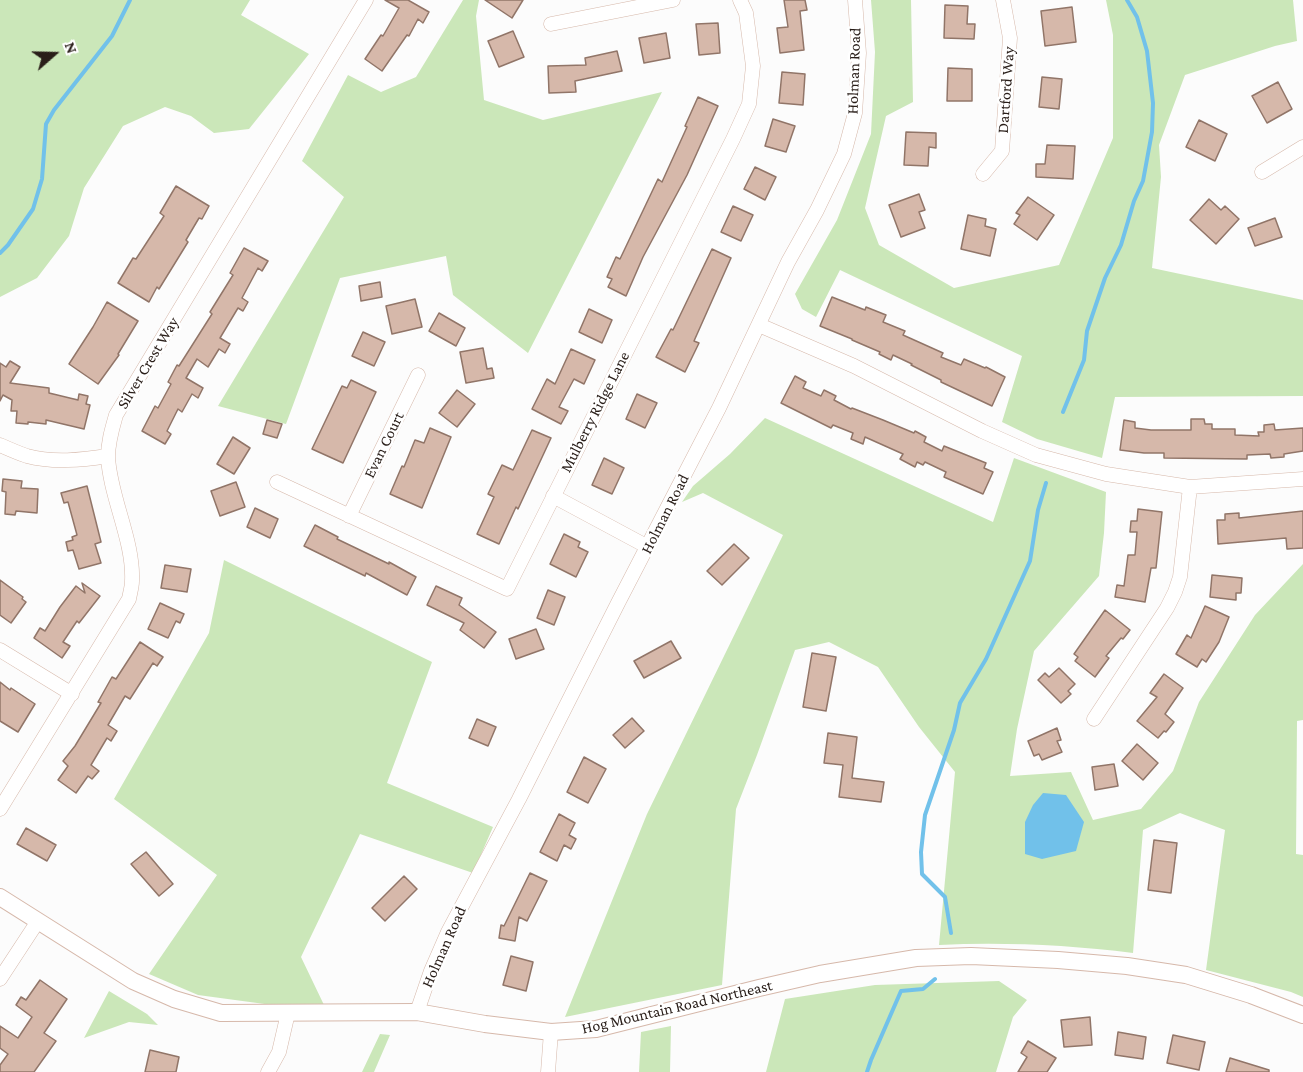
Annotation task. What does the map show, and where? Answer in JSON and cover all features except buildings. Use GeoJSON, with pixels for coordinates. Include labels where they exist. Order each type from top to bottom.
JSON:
{"type":"FeatureCollection","features":[{"type":"Feature","properties":{"kind":"street","name":"Silver Crest Way"},"geometry":{"type":"LineString","coordinates":[[0,809],[129,599],[132,581],[131,558],[108,456],[116,415],[366,0]]}},
{"type":"Feature","properties":{"kind":"street"},"geometry":{"type":"LineString","coordinates":[[551,24],[672,0]]}},
{"type":"Feature","properties":{"kind":"street","name":"Mulberry Ridge Lane"},"geometry":{"type":"LineString","coordinates":[[278,482],[507,589],[749,104],[753,66],[746,13],[740,0]]}},
{"type":"Feature","properties":{"kind":"street","name":"Holman Road"},"geometry":{"type":"LineString","coordinates":[[417,1012],[448,932],[519,800],[719,408],[788,262],[817,210],[844,154],[855,113],[858,54],[855,0]]}},
{"type":"Feature","properties":{"kind":"street","name":"Dartford Way"},"geometry":{"type":"LineString","coordinates":[[983,174],[1002,151],[1010,38],[1003,0]]}},
{"type":"Feature","properties":{"kind":"street"},"geometry":{"type":"LineString","coordinates":[[1262,172],[1303,147]]}},
{"type":"Feature","properties":{"kind":"street"},"geometry":{"type":"LineString","coordinates":[[759,325],[854,366],[982,431],[1036,455],[1106,474],[1190,487],[1303,479]]}},
{"type":"Feature","properties":{"kind":"street","name":"Evan Court"},"geometry":{"type":"LineString","coordinates":[[349,516],[418,375]]}},
{"type":"Feature","properties":{"kind":"street"},"geometry":{"type":"LineString","coordinates":[[0,445],[28,456],[55,460],[108,456]]}},
{"type":"Feature","properties":{"kind":"street"},"geometry":{"type":"LineString","coordinates":[[1094,719],[1167,608],[1175,592],[1180,577],[1190,487]]}},
{"type":"Feature","properties":{"kind":"street"},"geometry":{"type":"LineString","coordinates":[[552,496],[648,547]]}},
{"type":"Feature","properties":{"kind":"street"},"geometry":{"type":"LineString","coordinates":[[0,650],[72,694]]}},
{"type":"Feature","properties":{"kind":"street","name":"Hog Mountain Road Northeast"},"geometry":{"type":"LineString","coordinates":[[0,897],[133,981],[174,999],[221,1013],[417,1012],[485,1024],[551,1032],[596,1029],[820,974],[916,958],[971,956],[1127,966],[1186,975],[1251,995],[1303,1015]]}},
{"type":"Feature","properties":{"kind":"street"},"geometry":{"type":"LineString","coordinates":[[0,979],[38,921]]}},
{"type":"Feature","properties":{"kind":"street"},"geometry":{"type":"LineString","coordinates":[[268,1072],[279,1052],[288,1013]]}},
{"type":"Feature","properties":{"kind":"street"},"geometry":{"type":"LineString","coordinates":[[548,1072],[551,1032]]}},
{"type":"Feature","properties":{"kind":"green space"},"geometry":{"type":"Polygon","coordinates":[[[0,0],[250,0],[241,15],[309,54],[249,129],[214,133],[191,116],[165,107],[123,126],[84,188],[69,236],[37,278],[0,297],[0,0]]]}},
{"type":"Feature","properties":{"kind":"green space"},"geometry":{"type":"Polygon","coordinates":[[[463,0],[479,0],[476,16],[484,100],[543,120],[662,92],[528,353],[453,295],[446,256],[340,278],[286,424],[218,406],[344,197],[302,161],[348,75],[381,92],[416,77],[463,0]]]}},
{"type":"Feature","properties":{"kind":"green space"},"geometry":{"type":"Polygon","coordinates":[[[871,0],[911,0],[913,102],[886,116],[865,208],[879,245],[954,288],[1059,265],[1113,138],[1113,35],[1106,0],[1293,0],[1297,41],[1185,75],[1159,145],[1161,177],[1152,268],[1303,300],[1303,396],[1115,397],[1102,458],[1037,439],[1002,422],[1022,356],[840,270],[816,317],[802,309],[795,294],[837,220],[871,134],[875,52],[871,0]]]}},
{"type":"Feature","properties":{"kind":"green space"},"geometry":{"type":"Polygon","coordinates":[[[765,418],[993,522],[1014,458],[1106,492],[1099,576],[1034,651],[1017,729],[1010,776],[1071,772],[1093,820],[1141,809],[1173,771],[1199,702],[1255,615],[1303,564],[1303,720],[1297,721],[1296,854],[1303,855],[1303,997],[1206,970],[1225,830],[1180,813],[1143,830],[1133,953],[1036,945],[939,945],[955,772],[919,727],[878,667],[829,642],[795,650],[736,809],[722,985],[565,1017],[647,814],[783,535],[703,493],[682,502],[693,486],[730,454],[765,418]]]}},
{"type":"Feature","properties":{"kind":"green space"},"geometry":{"type":"Polygon","coordinates":[[[224,560],[432,662],[387,783],[493,827],[473,873],[360,834],[301,957],[324,1005],[272,1005],[198,995],[149,974],[217,875],[114,799],[209,633],[224,560]]]}},
{"type":"Feature","properties":{"kind":"green space"},"geometry":{"type":"Polygon","coordinates":[[[999,981],[1027,1000],[1013,1017],[996,1072],[766,1072],[785,999],[875,985],[999,981]]]}},
{"type":"Feature","properties":{"kind":"green space"},"geometry":{"type":"Polygon","coordinates":[[[109,991],[147,1014],[158,1025],[129,1022],[84,1038],[109,991]]]}},
{"type":"Feature","properties":{"kind":"green space"},"geometry":{"type":"Polygon","coordinates":[[[671,1026],[670,1072],[639,1072],[641,1032],[671,1026]]]}},
{"type":"Feature","properties":{"kind":"green space"},"geometry":{"type":"Polygon","coordinates":[[[380,1034],[390,1035],[374,1072],[362,1072],[380,1034]]]}},
{"type":"Feature","properties":{"kind":"water"},"geometry":{"type":"Polygon","coordinates":[[[1043,793],[1066,795],[1084,822],[1076,851],[1042,859],[1025,854],[1025,822],[1033,805],[1043,793]]]}},
{"type":"Feature","properties":{"kind":"waterway"},"geometry":{"type":"LineString","coordinates":[[0,253],[33,209],[42,179],[46,124],[54,110],[112,36],[130,0]]}},
{"type":"Feature","properties":{"kind":"waterway"},"geometry":{"type":"LineString","coordinates":[[1063,412],[1084,360],[1087,331],[1105,278],[1121,245],[1134,201],[1143,181],[1152,132],[1153,103],[1147,51],[1137,17],[1127,0]]}},
{"type":"Feature","properties":{"kind":"waterway"},"geometry":{"type":"LineString","coordinates":[[951,933],[945,897],[922,874],[921,852],[925,815],[954,730],[960,703],[986,659],[1030,561],[1038,510],[1046,483]]}},
{"type":"Feature","properties":{"kind":"waterway"},"geometry":{"type":"LineString","coordinates":[[867,1072],[901,991],[923,989],[935,979]]}}]}
